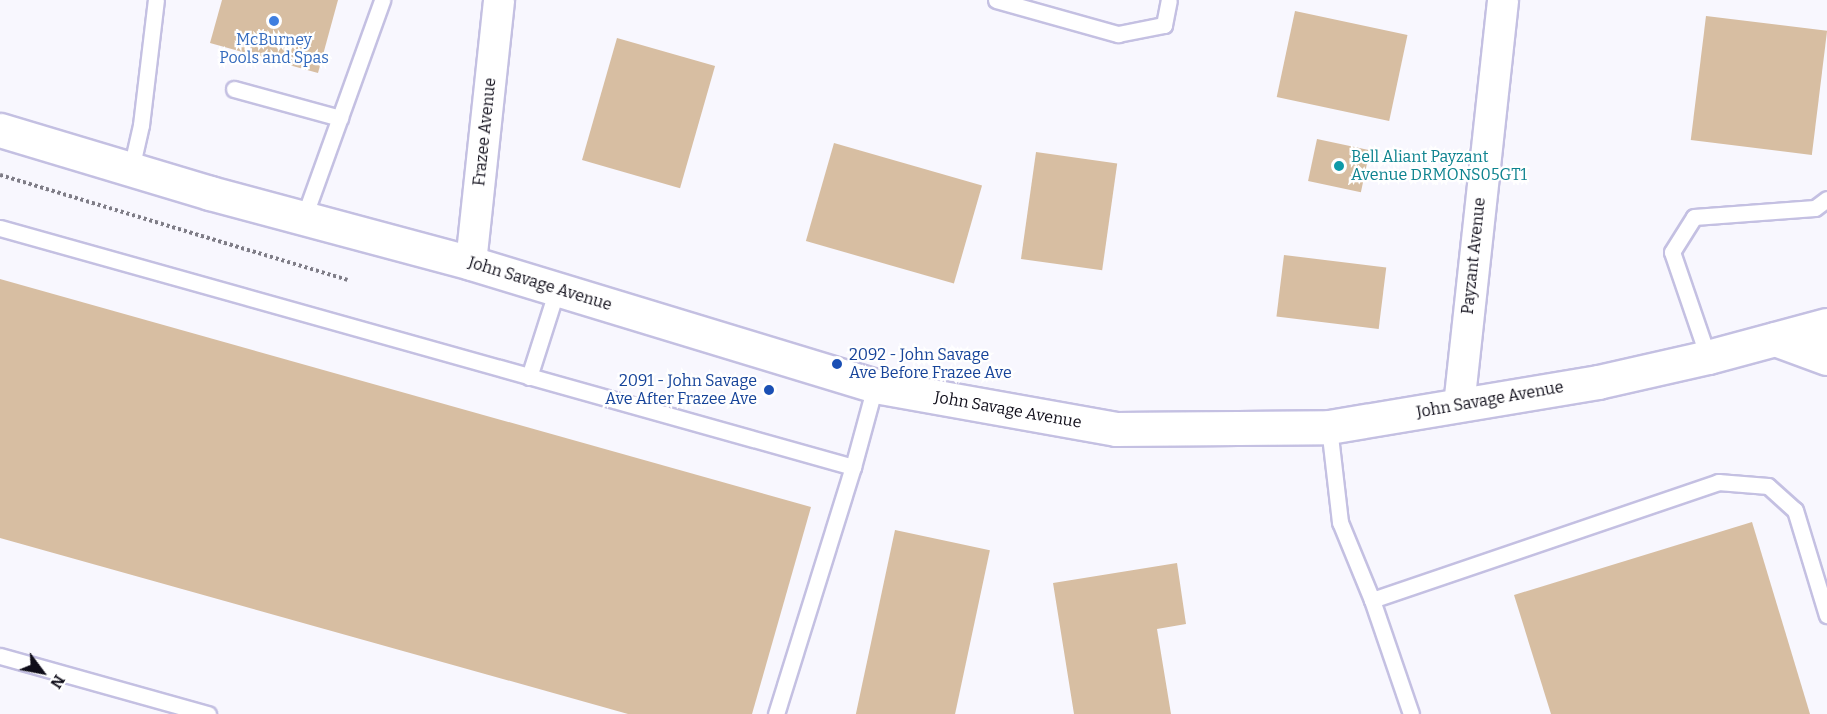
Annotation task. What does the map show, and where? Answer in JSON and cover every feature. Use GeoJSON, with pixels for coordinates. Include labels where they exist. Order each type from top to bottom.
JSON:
{"type":"FeatureCollection","features":[{"type":"Feature","properties":{"kind":"main road","name":"John Savage Avenue"},"geometry":{"type":"LineString","coordinates":[[0,130],[303,220],[471,263],[875,386],[1116,429],[1329,428],[1598,382],[1708,357],[1827,325]]}},
{"type":"Feature","properties":{"kind":"main road"},"geometry":{"type":"LineString","coordinates":[[1775,339],[1827,358]]}},
{"type":"Feature","properties":{"kind":"street","name":"Frazee Avenue"},"geometry":{"type":"LineString","coordinates":[[471,263],[499,0]]}},
{"type":"Feature","properties":{"kind":"street","name":"Payzant Avenue"},"geometry":{"type":"LineString","coordinates":[[1459,406],[1503,0]]}},
{"type":"Feature","properties":{"kind":"lane"},"geometry":{"type":"LineString","coordinates":[[131,169],[141,124],[156,0]]}},
{"type":"Feature","properties":{"kind":"lane"},"geometry":{"type":"LineString","coordinates":[[303,220],[382,0]]}},
{"type":"Feature","properties":{"kind":"lane"},"geometry":{"type":"LineString","coordinates":[[996,0],[1118,34],[1164,25],[1170,0]]}},
{"type":"Feature","properties":{"kind":"lane"},"geometry":{"type":"LineString","coordinates":[[234,89],[340,118]]}},
{"type":"Feature","properties":{"kind":"lane"},"geometry":{"type":"LineString","coordinates":[[1708,357],[1672,252],[1694,217],[1815,208],[1827,199]]}},
{"type":"Feature","properties":{"kind":"lane"},"geometry":{"type":"LineString","coordinates":[[0,228],[853,467]]}},
{"type":"Feature","properties":{"kind":"lane"},"geometry":{"type":"LineString","coordinates":[[529,377],[557,289]]}},
{"type":"Feature","properties":{"kind":"lane"},"geometry":{"type":"LineString","coordinates":[[776,714],[853,467],[875,386]]}},
{"type":"Feature","properties":{"kind":"lane"},"geometry":{"type":"LineString","coordinates":[[1329,428],[1340,522],[1372,600],[1411,714]]}},
{"type":"Feature","properties":{"kind":"lane"},"geometry":{"type":"LineString","coordinates":[[1372,600],[1718,482],[1768,486],[1795,510],[1827,615]]}},
{"type":"Feature","properties":{"kind":"lane"},"geometry":{"type":"LineString","coordinates":[[0,656],[208,714]]}},
{"type":"Feature","properties":{"kind":"path"},"geometry":{"type":"LineString","coordinates":[[0,175],[347,280]]}},
{"type":"Feature","properties":{"kind":"building","name":"McBurney Pools and Spas"},"geometry":{"type":"Polygon","coordinates":[[[222,0],[338,0],[318,73],[210,43],[222,0]]]}},
{"type":"Feature","properties":{"kind":"building"},"geometry":{"type":"Polygon","coordinates":[[[1295,11],[1407,35],[1389,121],[1277,97],[1295,11]]]}},
{"type":"Feature","properties":{"kind":"building"},"geometry":{"type":"Polygon","coordinates":[[[1706,16],[1827,31],[1812,155],[1691,140],[1706,16]]]}},
{"type":"Feature","properties":{"kind":"building"},"geometry":{"type":"Polygon","coordinates":[[[617,38],[715,66],[680,188],[582,160],[617,38]]]}},
{"type":"Feature","properties":{"kind":"building","name":"Bell Aliant Payzant Avenue DRMONS05GT1"},"geometry":{"type":"Polygon","coordinates":[[[1317,139],[1370,150],[1361,192],[1308,181],[1317,139]]]}},
{"type":"Feature","properties":{"kind":"building"},"geometry":{"type":"Polygon","coordinates":[[[834,143],[982,185],[954,283],[806,241],[834,143]]]}},
{"type":"Feature","properties":{"kind":"building"},"geometry":{"type":"Polygon","coordinates":[[[1036,152],[1117,163],[1102,270],[1021,259],[1036,152]]]}},
{"type":"Feature","properties":{"kind":"building"},"geometry":{"type":"Polygon","coordinates":[[[1284,255],[1386,268],[1379,329],[1276,317],[1284,255]]]}},
{"type":"Feature","properties":{"kind":"building"},"geometry":{"type":"Polygon","coordinates":[[[0,279],[811,507],[752,714],[628,714],[0,538],[0,279]]]}},
{"type":"Feature","properties":{"kind":"building"},"geometry":{"type":"Polygon","coordinates":[[[1752,522],[1810,714],[1551,714],[1514,595],[1752,522]]]}},
{"type":"Feature","properties":{"kind":"building"},"geometry":{"type":"Polygon","coordinates":[[[895,530],[990,550],[955,714],[856,714],[895,530]]]}},
{"type":"Feature","properties":{"kind":"building"},"geometry":{"type":"Polygon","coordinates":[[[1177,563],[1186,624],[1157,629],[1171,714],[1074,714],[1053,583],[1177,563]]]}},
{"type":"Feature","properties":{"kind":"place","name":"McBurney Pools and Spas"},"geometry":{"type":"Point","coordinates":[274,21]}},
{"type":"Feature","properties":{"kind":"place","name":"Bell Aliant Payzant Avenue DRMONS05GT1"},"geometry":{"type":"Point","coordinates":[1339,166]}},
{"type":"Feature","properties":{"kind":"place","name":"2092 - John Savage Ave Before Frazee Ave"},"geometry":{"type":"Point","coordinates":[837,364]}},
{"type":"Feature","properties":{"kind":"place","name":"2091 - John Savage Ave After Frazee Ave"},"geometry":{"type":"Point","coordinates":[769,390]}}]}
